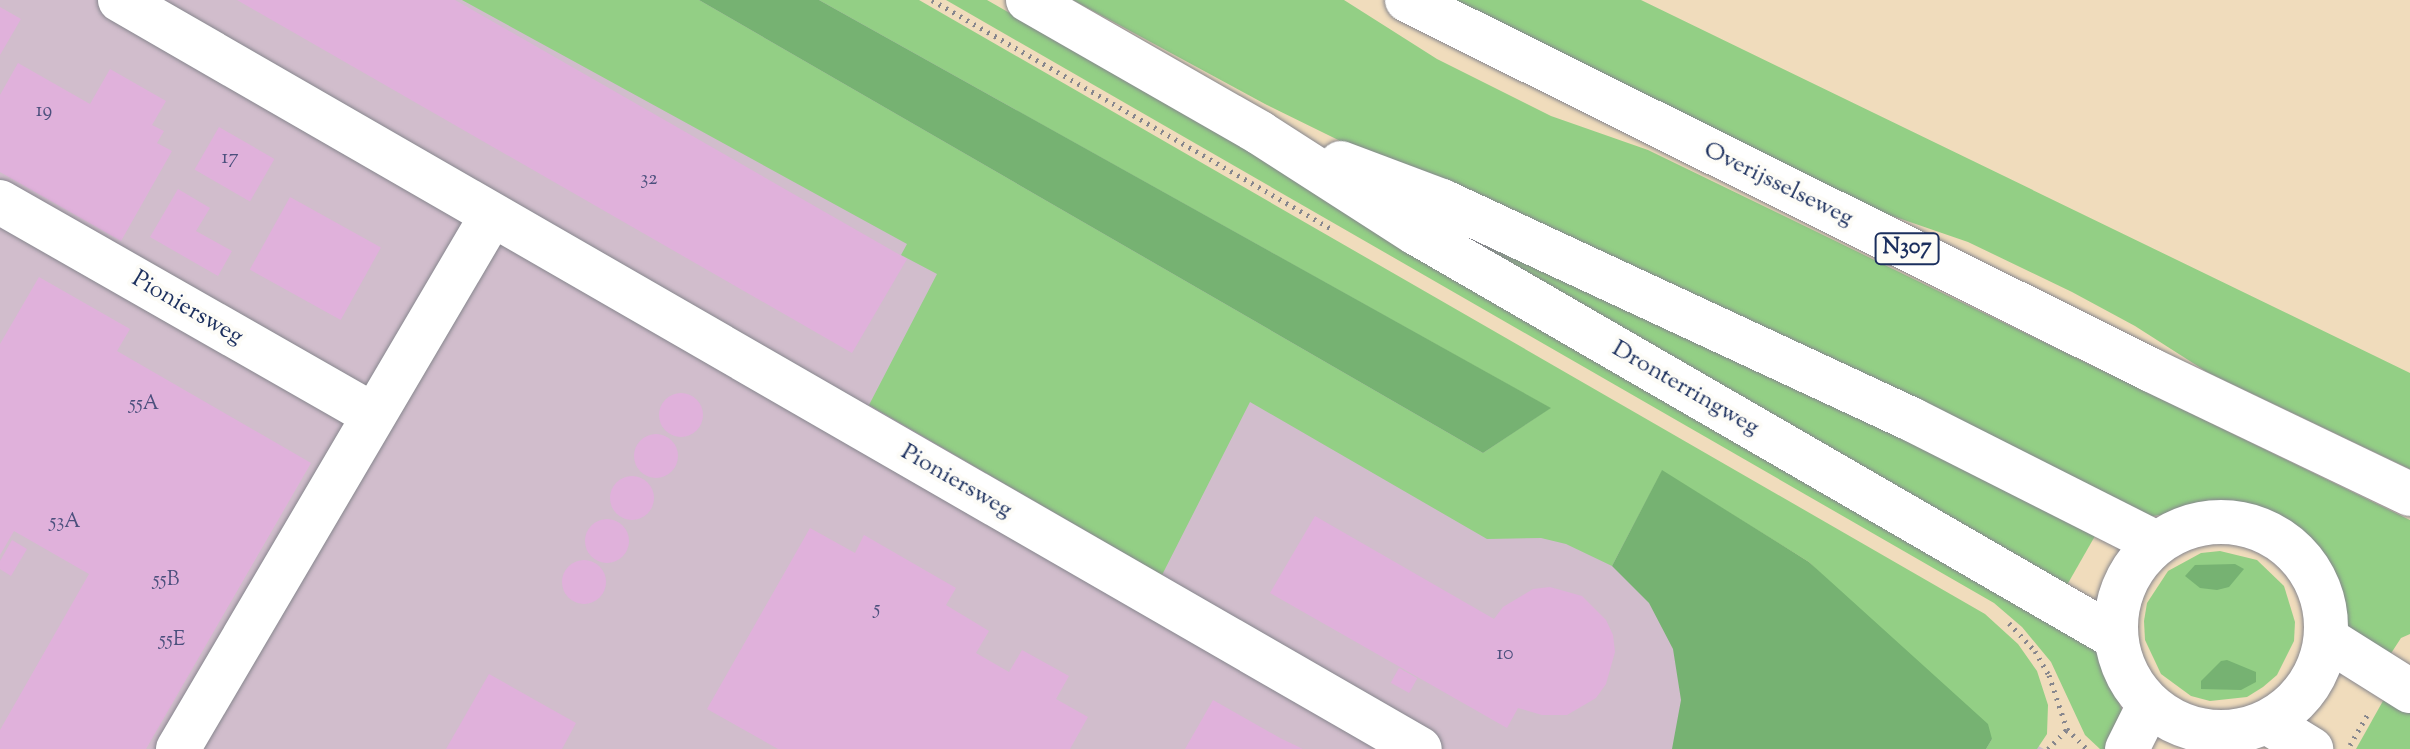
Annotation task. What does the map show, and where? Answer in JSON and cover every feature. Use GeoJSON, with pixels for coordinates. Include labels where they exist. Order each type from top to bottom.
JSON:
{"type":"FeatureCollection","features":[{"type":"Feature","properties":{"kind":"main road","name":"Pioniersweg"},"geometry":{"type":"LineString","coordinates":[[120,0],[1420,749]]}},
{"type":"Feature","properties":{"kind":"main road","name":"Dronterringweg"},"geometry":{"type":"LineString","coordinates":[[1028,0],[1260,133],[1416,233],[2115,637]]}},
{"type":"Feature","properties":{"kind":"main road","name":"Overijsselseweg"},"geometry":{"type":"LineString","coordinates":[[1407,0],[2137,363],[2410,494]]}},
{"type":"Feature","properties":{"kind":"main road","name":"Dronterringweg"},"geometry":{"type":"LineString","coordinates":[[1260,133],[1456,208],[1913,420],[2156,543]]}},
{"type":"Feature","properties":{"kind":"main road","name":"Pioniersweg"},"geometry":{"type":"LineString","coordinates":[[0,202],[374,415]]}},
{"type":"Feature","properties":{"kind":"main road"},"geometry":{"type":"LineString","coordinates":[[178,749],[492,215]]}},
{"type":"Feature","properties":{"kind":"main road"},"geometry":{"type":"LineString","coordinates":[[2225,521],[2273,534],[2293,549],[2315,578],[2326,613],[2327,639],[2317,673],[2296,702],[2267,722],[2241,731],[2180,738],[2149,705],[2127,674],[2115,637],[2116,611],[2124,585],[2137,562],[2156,543],[2177,530],[2201,523],[2225,521]]}},
{"type":"Feature","properties":{"kind":"main road"},"geometry":{"type":"LineString","coordinates":[[2327,639],[2410,691]]}},
{"type":"Feature","properties":{"kind":"main road"},"geometry":{"type":"LineString","coordinates":[[2127,749],[2149,705]]}},
{"type":"Feature","properties":{"kind":"main road"},"geometry":{"type":"LineString","coordinates":[[2267,722],[2311,749]]}},
{"type":"Feature","properties":{"kind":"path"},"geometry":{"type":"LineString","coordinates":[[2048,749],[2067,729],[2087,749]]}},
{"type":"Feature","properties":{"kind":"shaded area"},"geometry":{"type":"Polygon","coordinates":[[[0,0],[889,0],[1692,506],[1967,707],[2044,749],[0,749],[0,0]]]}},
{"type":"Feature","properties":{"kind":"green space"},"geometry":{"type":"Polygon","coordinates":[[[462,0],[699,0],[1483,453],[1550,408],[819,0],[919,0],[1985,614],[2018,644],[2037,671],[2048,705],[2047,734],[2037,749],[1986,749],[1992,739],[1809,562],[1662,471],[1612,566],[1566,544],[1541,538],[1487,539],[1250,402],[1162,575],[869,405],[937,274],[901,255],[907,244],[462,0]]]}},
{"type":"Feature","properties":{"kind":"green space"},"geometry":{"type":"Polygon","coordinates":[[[699,0],[819,0],[1551,408],[1483,453],[699,0]]]}},
{"type":"Feature","properties":{"kind":"green space"},"geometry":{"type":"Polygon","coordinates":[[[946,0],[987,0],[1490,289],[2102,654],[2122,711],[2114,749],[2100,749],[2085,735],[2051,662],[2022,627],[1994,603],[946,0]]]}},
{"type":"Feature","properties":{"kind":"green space"},"geometry":{"type":"Polygon","coordinates":[[[1073,0],[1344,0],[1437,59],[1551,116],[1648,150],[2410,520],[2410,634],[2401,638],[2386,661],[2342,623],[2326,573],[2304,541],[2264,515],[2232,507],[2211,507],[2147,517],[1432,186],[1265,104],[1073,0]]]}},
{"type":"Feature","properties":{"kind":"green space"},"geometry":{"type":"Polygon","coordinates":[[[1454,0],[1641,0],[2410,373],[2410,469],[2207,372],[2135,326],[2072,292],[1968,242],[1875,210],[1454,0]]]}},
{"type":"Feature","properties":{"kind":"green space"},"geometry":{"type":"Polygon","coordinates":[[[1424,209],[2099,529],[2063,592],[1419,221],[1424,209]]]}},
{"type":"Feature","properties":{"kind":"green space"},"geometry":{"type":"Polygon","coordinates":[[[1662,470],[1809,562],[1988,724],[1992,739],[1986,749],[1672,749],[1681,700],[1673,649],[1649,603],[1612,566],[1662,470]]]}},
{"type":"Feature","properties":{"kind":"green space"},"geometry":{"type":"Polygon","coordinates":[[[2220,551],[2257,560],[2284,586],[2295,622],[2294,641],[2277,675],[2263,687],[2247,697],[2210,701],[2191,696],[2161,674],[2145,640],[2144,621],[2147,603],[2168,571],[2201,553],[2220,551]]]}},
{"type":"Feature","properties":{"kind":"green space"},"geometry":{"type":"Polygon","coordinates":[[[2235,564],[2244,569],[2229,587],[2217,590],[2200,588],[2185,576],[2195,565],[2235,564]]]}},
{"type":"Feature","properties":{"kind":"green space"},"geometry":{"type":"Polygon","coordinates":[[[2227,660],[2256,672],[2256,682],[2241,690],[2201,689],[2201,681],[2221,661],[2227,660]]]}},
{"type":"Feature","properties":{"kind":"green space"},"geometry":{"type":"Polygon","coordinates":[[[2388,692],[2410,705],[2410,749],[2356,749],[2388,692]]]}},
{"type":"Feature","properties":{"kind":"building"},"geometry":{"type":"Polygon","coordinates":[[[237,0],[455,0],[907,259],[852,353],[237,0]]]}},
{"type":"Feature","properties":{"kind":"building"},"geometry":{"type":"Polygon","coordinates":[[[0,7],[21,19],[0,55],[0,7]]]}},
{"type":"Feature","properties":{"kind":"building"},"geometry":{"type":"Polygon","coordinates":[[[18,63],[90,104],[110,69],[166,101],[152,125],[164,131],[157,143],[172,151],[121,241],[0,172],[0,95],[18,63]]]}},
{"type":"Feature","properties":{"kind":"building"},"geometry":{"type":"Polygon","coordinates":[[[219,127],[274,159],[250,201],[194,169],[219,127]]]}},
{"type":"Feature","properties":{"kind":"building"},"geometry":{"type":"Polygon","coordinates":[[[178,189],[210,208],[196,231],[232,251],[218,276],[150,237],[178,189]]]}},
{"type":"Feature","properties":{"kind":"building"},"geometry":{"type":"Polygon","coordinates":[[[290,197],[381,247],[341,320],[250,270],[290,197]]]}},
{"type":"Feature","properties":{"kind":"building"},"geometry":{"type":"Polygon","coordinates":[[[39,277],[130,329],[117,351],[311,463],[146,749],[0,749],[0,730],[89,574],[14,531],[0,555],[0,344],[39,277]]]}},
{"type":"Feature","properties":{"kind":"building"},"geometry":{"type":"Polygon","coordinates":[[[681,393],[696,400],[703,415],[696,430],[681,437],[666,430],[659,415],[666,400],[681,393]]]}},
{"type":"Feature","properties":{"kind":"building"},"geometry":{"type":"Polygon","coordinates":[[[656,434],[671,441],[678,456],[671,471],[656,478],[641,471],[634,456],[641,441],[656,434]]]}},
{"type":"Feature","properties":{"kind":"building"},"geometry":{"type":"Polygon","coordinates":[[[632,476],[648,482],[654,498],[648,514],[632,520],[616,514],[610,498],[616,482],[632,476]]]}},
{"type":"Feature","properties":{"kind":"building"},"geometry":{"type":"Polygon","coordinates":[[[1315,516],[1494,619],[1503,607],[1533,589],[1550,587],[1582,596],[1606,620],[1613,635],[1615,652],[1606,684],[1596,698],[1567,715],[1542,715],[1518,708],[1507,728],[1270,593],[1315,516]]]}},
{"type":"Feature","properties":{"kind":"building"},"geometry":{"type":"Polygon","coordinates":[[[607,519],[622,526],[629,541],[622,556],[607,563],[592,556],[585,541],[592,526],[607,519]]]}},
{"type":"Feature","properties":{"kind":"building"},"geometry":{"type":"Polygon","coordinates":[[[810,528],[855,553],[864,535],[956,588],[946,605],[989,631],[976,653],[1009,672],[1022,650],[1069,676],[1056,699],[1088,717],[1070,749],[778,749],[707,709],[810,528]]]}},
{"type":"Feature","properties":{"kind":"building"},"geometry":{"type":"Polygon","coordinates":[[[12,540],[27,549],[11,576],[0,569],[0,561],[12,540]]]}},
{"type":"Feature","properties":{"kind":"building"},"geometry":{"type":"Polygon","coordinates":[[[584,560],[599,567],[606,582],[599,597],[584,604],[569,597],[562,582],[569,567],[584,560]]]}},
{"type":"Feature","properties":{"kind":"building"},"geometry":{"type":"Polygon","coordinates":[[[1399,668],[1417,678],[1409,693],[1391,683],[1399,668]]]}},
{"type":"Feature","properties":{"kind":"building"},"geometry":{"type":"Polygon","coordinates":[[[489,674],[576,723],[562,749],[446,749],[489,674]]]}},
{"type":"Feature","properties":{"kind":"building"},"geometry":{"type":"Polygon","coordinates":[[[1213,700],[1280,738],[1303,749],[1185,749],[1213,700]]]}}]}
